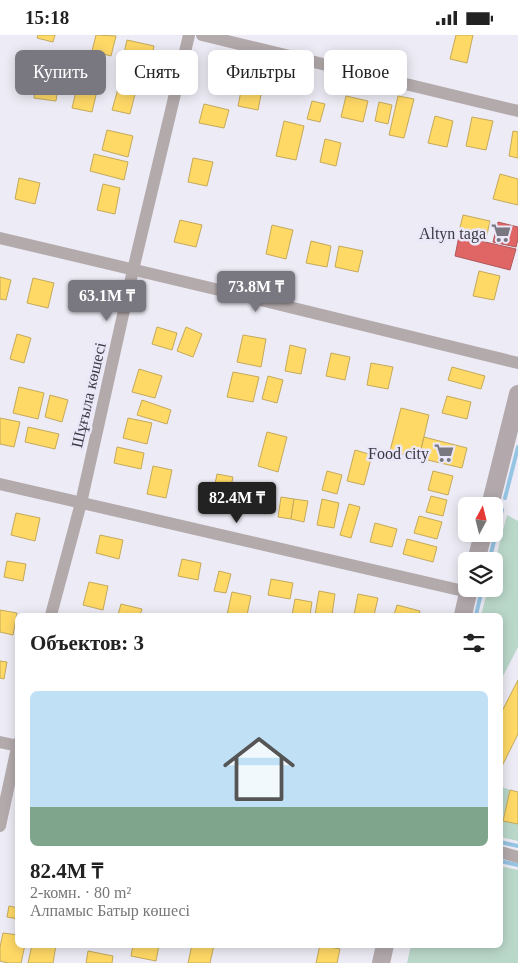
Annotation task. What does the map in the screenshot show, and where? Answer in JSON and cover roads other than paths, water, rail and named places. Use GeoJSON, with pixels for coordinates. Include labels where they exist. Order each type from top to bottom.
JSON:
{"type":"FeatureCollection","features":[{"type":"Feature","properties":{"kind":"main road"},"geometry":{"type":"LineString","coordinates":[[492,497],[518,394]]}},
{"type":"Feature","properties":{"kind":"main road"},"geometry":{"type":"LineString","coordinates":[[463,613],[467,597]]}},
{"type":"Feature","properties":{"kind":"main road"},"geometry":{"type":"LineString","coordinates":[[381,963],[384,948]]}},
{"type":"Feature","properties":{"kind":"street","name":"Шұғыла көшесі"},"geometry":{"type":"LineString","coordinates":[[52,613],[81,503],[189,35]]}},
{"type":"Feature","properties":{"kind":"street"},"geometry":{"type":"LineString","coordinates":[[202,35],[518,111]]}},
{"type":"Feature","properties":{"kind":"street"},"geometry":{"type":"LineString","coordinates":[[0,238],[518,363]]}},
{"type":"Feature","properties":{"kind":"street"},"geometry":{"type":"LineString","coordinates":[[0,484],[458,588]]}},
{"type":"Feature","properties":{"kind":"street"},"geometry":{"type":"LineString","coordinates":[[0,743],[15,745]]}},
{"type":"Feature","properties":{"kind":"street"},"geometry":{"type":"LineString","coordinates":[[0,826],[15,755]]}},
{"type":"Feature","properties":{"kind":"street"},"geometry":{"type":"LineString","coordinates":[[503,853],[518,857]]}},
{"type":"Feature","properties":{"kind":"waterway"},"geometry":{"type":"LineString","coordinates":[[505,498],[518,447]]}},
{"type":"Feature","properties":{"kind":"waterway"},"geometry":{"type":"LineString","coordinates":[[491,552],[494,543]]}},
{"type":"Feature","properties":{"kind":"waterway"},"geometry":{"type":"LineString","coordinates":[[476,613],[480,597]]}},
{"type":"Feature","properties":{"kind":"waterway"},"geometry":{"type":"LineString","coordinates":[[503,843],[518,846]]}},
{"type":"Feature","properties":{"kind":"waterway"},"geometry":{"type":"LineString","coordinates":[[503,862],[518,865]]}},
{"type":"Feature","properties":{"kind":"place","name":"Altyn taga"},"geometry":{"type":"Point","coordinates":[501,233]}},
{"type":"Feature","properties":{"kind":"place","name":"Food city"},"geometry":{"type":"Point","coordinates":[444,453]}}]}
